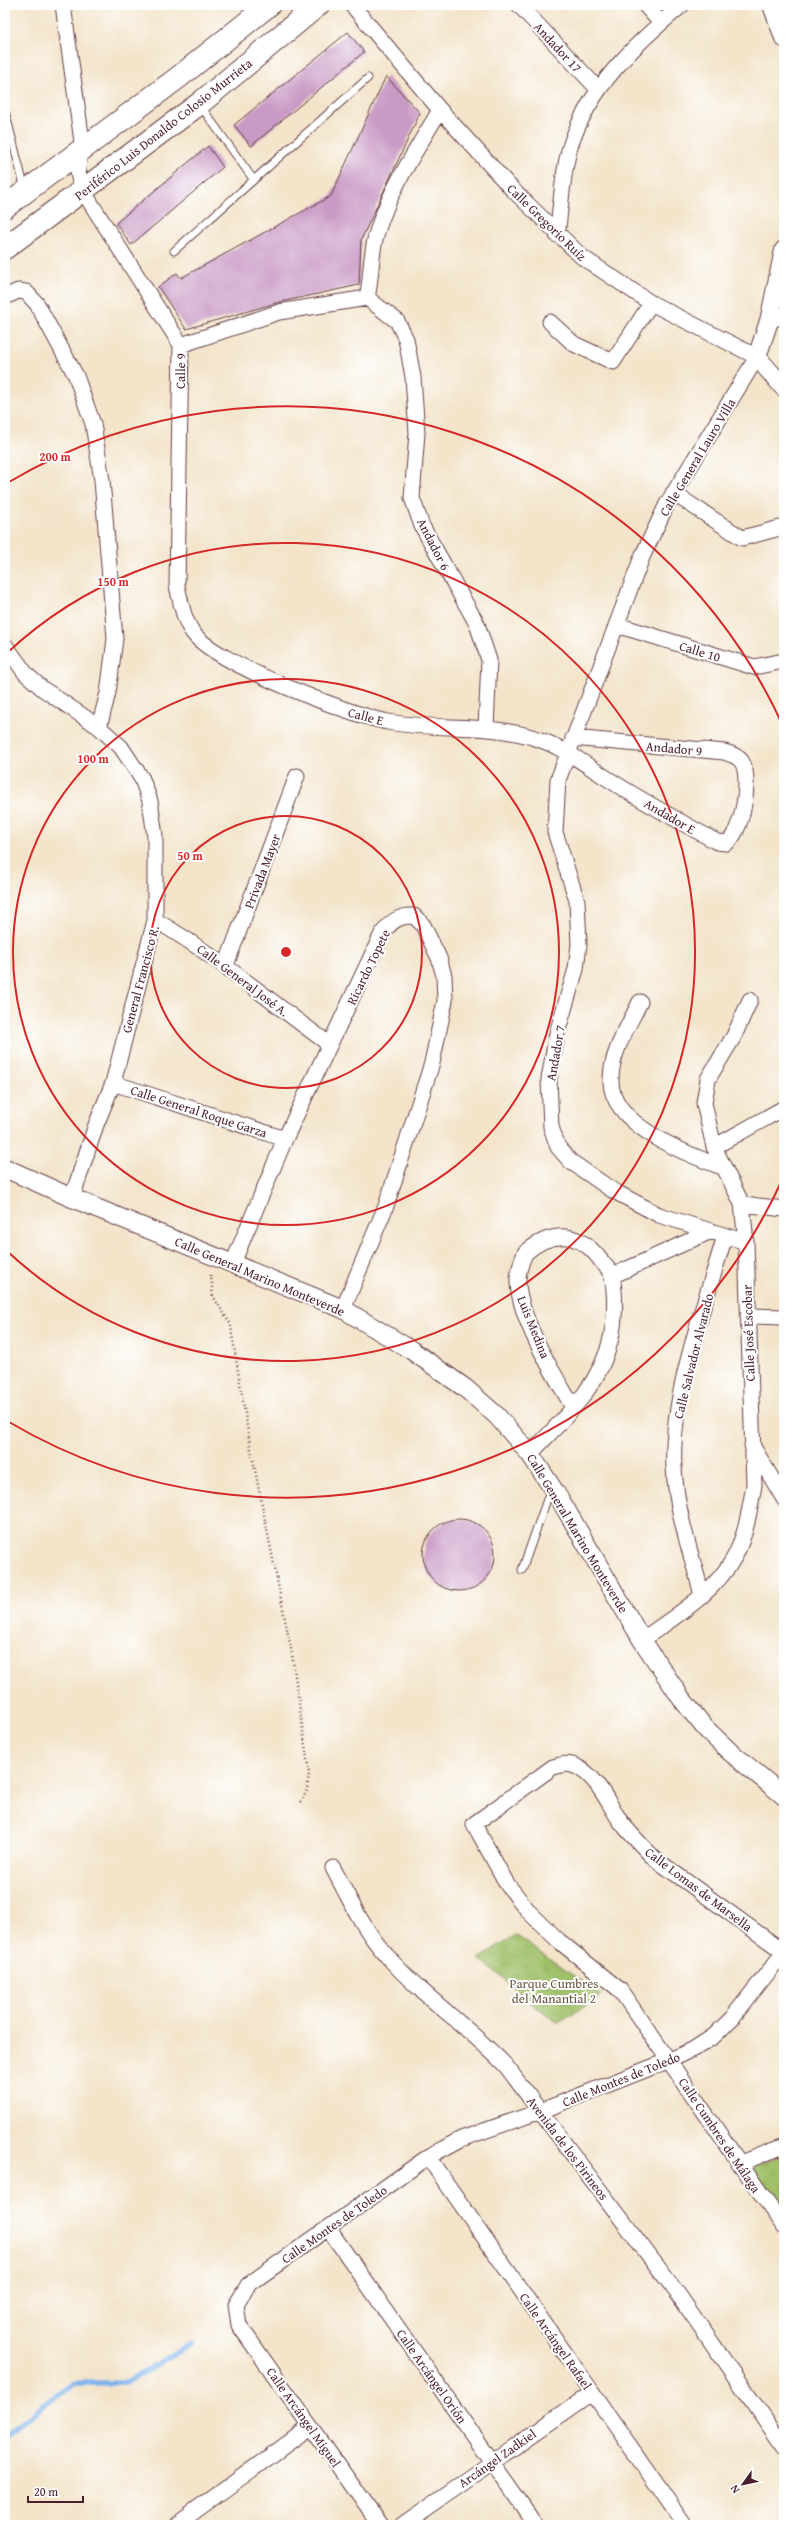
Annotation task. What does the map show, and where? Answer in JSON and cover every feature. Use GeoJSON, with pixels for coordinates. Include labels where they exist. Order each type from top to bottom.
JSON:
{"type":"FeatureCollection","features":[{"type":"Feature","properties":{"kind":"main road"},"geometry":{"type":"LineString","coordinates":[[5,207],[180,77],[269,5]]}},
{"type":"Feature","properties":{"kind":"main road","name":"Periférico Luis Donaldo Colosio Murrieta"},"geometry":{"type":"LineString","coordinates":[[5,248],[199,104],[318,5]]}},
{"type":"Feature","properties":{"kind":"street"},"geometry":{"type":"LineString","coordinates":[[63,5],[83,149]]}},
{"type":"Feature","properties":{"kind":"street","name":"Calle Gregorio Ruíz"},"geometry":{"type":"LineString","coordinates":[[352,5],[440,110],[557,235],[582,257],[651,303],[757,357],[784,388]]}},
{"type":"Feature","properties":{"kind":"street","name":"Andador 17"},"geometry":{"type":"LineString","coordinates":[[519,5],[598,89]]}},
{"type":"Feature","properties":{"kind":"street"},"geometry":{"type":"LineString","coordinates":[[645,5],[661,23]]}},
{"type":"Feature","properties":{"kind":"street"},"geometry":{"type":"LineString","coordinates":[[557,235],[569,149],[583,111],[598,89],[623,59],[682,5]]}},
{"type":"Feature","properties":{"kind":"street"},"geometry":{"type":"LineString","coordinates":[[772,5],[784,38]]}},
{"type":"Feature","properties":{"kind":"street"},"geometry":{"type":"LineString","coordinates":[[181,345],[280,312],[367,298],[372,276],[371,257],[382,218],[390,198],[440,110]]}},
{"type":"Feature","properties":{"kind":"street","name":"Calle 9"},"geometry":{"type":"LineString","coordinates":[[83,149],[78,160],[78,170],[83,191],[181,345],[177,586],[186,622]]}},
{"type":"Feature","properties":{"kind":"street","name":"Calle General Lauro Villa"},"geometry":{"type":"LineString","coordinates":[[570,745],[642,557],[673,493],[757,357],[777,318],[784,250]]}},
{"type":"Feature","properties":{"kind":"street"},"geometry":{"type":"LineString","coordinates":[[5,296],[18,291],[26,292],[38,304],[76,376],[93,424],[102,480],[115,639],[108,693],[99,727]]}},
{"type":"Feature","properties":{"kind":"street","name":"Andador 6"},"geometry":{"type":"LineString","coordinates":[[367,298],[397,321],[406,339],[413,378],[417,433],[412,498],[422,526],[477,624],[489,660],[486,728]]}},
{"type":"Feature","properties":{"kind":"street"},"geometry":{"type":"LineString","coordinates":[[550,322],[574,344],[612,362],[651,303]]}},
{"type":"Feature","properties":{"kind":"street"},"geometry":{"type":"LineString","coordinates":[[673,493],[742,538],[784,527]]}},
{"type":"Feature","properties":{"kind":"street","name":"Calle E"},"geometry":{"type":"LineString","coordinates":[[186,622],[202,643],[225,657],[257,674],[349,712],[388,722],[505,730],[538,739],[570,745]]}},
{"type":"Feature","properties":{"kind":"street","name":"Calle 10"},"geometry":{"type":"LineString","coordinates":[[617,625],[754,667],[784,661]]}},
{"type":"Feature","properties":{"kind":"street","name":"General Francisco R."},"geometry":{"type":"LineString","coordinates":[[5,645],[22,669],[43,689],[99,727],[121,747],[134,764],[150,800],[155,836],[155,920],[113,1083],[96,1125],[72,1198]]}},
{"type":"Feature","properties":{"kind":"street","name":"Andador E"},"geometry":{"type":"LineString","coordinates":[[570,745],[616,784],[722,844],[734,837],[747,790]]}},
{"type":"Feature","properties":{"kind":"street","name":"Andador 9"},"geometry":{"type":"LineString","coordinates":[[570,745],[724,752],[735,755],[745,769],[747,790]]}},
{"type":"Feature","properties":{"kind":"street","name":"Andador 7"},"geometry":{"type":"LineString","coordinates":[[570,745],[558,780],[555,832],[576,901],[578,944],[576,969],[557,1033],[549,1079],[549,1108],[554,1138],[570,1161],[612,1190],[659,1215],[746,1242]]}},
{"type":"Feature","properties":{"kind":"street","name":"Privada Mayer"},"geometry":{"type":"LineString","coordinates":[[226,965],[297,776]]}},
{"type":"Feature","properties":{"kind":"street","name":"Ricardo Topete"},"geometry":{"type":"LineString","coordinates":[[225,1260],[285,1139],[382,934],[389,924],[398,918],[406,915],[414,916],[422,924],[439,958],[444,976],[445,1001],[432,1063],[388,1198],[343,1309]]}},
{"type":"Feature","properties":{"kind":"street","name":"Calle General José A."},"geometry":{"type":"LineString","coordinates":[[155,920],[226,965],[278,1007],[329,1044]]}},
{"type":"Feature","properties":{"kind":"street","name":"Calle José Escobar"},"geometry":{"type":"LineString","coordinates":[[642,1640],[702,1595],[722,1574],[735,1556],[748,1519],[754,1485],[746,1242],[742,1204],[722,1167],[714,1147],[704,1103],[708,1079],[734,1036],[750,1000]]}},
{"type":"Feature","properties":{"kind":"street"},"geometry":{"type":"LineString","coordinates":[[640,1002],[612,1064],[611,1084],[615,1097],[625,1114],[639,1127],[676,1149],[722,1167]]}},
{"type":"Feature","properties":{"kind":"street","name":"Calle General Roque Garza"},"geometry":{"type":"LineString","coordinates":[[113,1083],[285,1139]]}},
{"type":"Feature","properties":{"kind":"street"},"geometry":{"type":"LineString","coordinates":[[714,1147],[784,1108]]}},
{"type":"Feature","properties":{"kind":"street","name":"Calle General Marino Monteverde"},"geometry":{"type":"LineString","coordinates":[[5,1168],[72,1198],[343,1309],[411,1350],[465,1388],[497,1416],[530,1454],[551,1486],[642,1640],[681,1698],[705,1728],[729,1751],[784,1796]]}},
{"type":"Feature","properties":{"kind":"street"},"geometry":{"type":"LineString","coordinates":[[742,1204],[784,1209]]}},
{"type":"Feature","properties":{"kind":"street"},"geometry":{"type":"LineString","coordinates":[[530,1454],[573,1408],[589,1388],[602,1366],[611,1338],[614,1304],[612,1276],[711,1231]]}},
{"type":"Feature","properties":{"kind":"street","name":"Calle Salvador Alvarado"},"geometry":{"type":"LineString","coordinates":[[702,1595],[678,1502],[673,1441],[683,1385],[725,1236]]}},
{"type":"Feature","properties":{"kind":"street","name":"Luis Medina"},"geometry":{"type":"LineString","coordinates":[[573,1408],[550,1368],[520,1298],[518,1279],[520,1266],[525,1253],[536,1243],[549,1237],[568,1237],[582,1242],[596,1254],[612,1276]]}},
{"type":"Feature","properties":{"kind":"street"},"geometry":{"type":"LineString","coordinates":[[748,1316],[784,1317]]}},
{"type":"Feature","properties":{"kind":"street"},"geometry":{"type":"LineString","coordinates":[[752,1445],[784,1499]]}},
{"type":"Feature","properties":{"kind":"street","name":"Calle Lomas de Marsella"},"geometry":{"type":"LineString","coordinates":[[474,1824],[553,1767],[567,1763],[577,1767],[589,1777],[621,1821],[655,1859],[784,1952]]}},
{"type":"Feature","properties":{"kind":"street","name":"Calle Cumbres de Málaga"},"geometry":{"type":"LineString","coordinates":[[474,1824],[507,1884],[530,1913],[559,1941],[620,1990],[670,2060],[738,2164],[784,2227]]}},
{"type":"Feature","properties":{"kind":"street","name":"Avenida de los Pirineos"},"geometry":{"type":"LineString","coordinates":[[333,1868],[365,1927],[386,1956],[485,2044],[506,2066],[678,2294],[784,2447]]}},
{"type":"Feature","properties":{"kind":"street","name":"Calle Montes de Toledo"},"geometry":{"type":"LineString","coordinates":[[236,2306],[248,2285],[428,2157],[461,2138],[541,2111],[670,2060],[714,2036],[754,1992],[784,1952]]}},
{"type":"Feature","properties":{"kind":"street"},"geometry":{"type":"LineString","coordinates":[[738,2164],[784,2146]]}},
{"type":"Feature","properties":{"kind":"street","name":"Calle Arcángel Rafael"},"geometry":{"type":"LineString","coordinates":[[428,2157],[684,2525]]}},
{"type":"Feature","properties":{"kind":"street","name":"Calle Arcángel Orión"},"geometry":{"type":"LineString","coordinates":[[328,2228],[536,2525]]}},
{"type":"Feature","properties":{"kind":"street","name":"Calle Arcángel Miguel"},"geometry":{"type":"LineString","coordinates":[[236,2306],[239,2325],[380,2525]]}},
{"type":"Feature","properties":{"kind":"street","name":"Arcángel Zadkiel"},"geometry":{"type":"LineString","coordinates":[[402,2525],[592,2393]]}},
{"type":"Feature","properties":{"kind":"street"},"geometry":{"type":"LineString","coordinates":[[176,2525],[310,2427]]}},
{"type":"Feature","properties":{"kind":"lane"},"geometry":{"type":"LineString","coordinates":[[174,251],[368,78]]}},
{"type":"Feature","properties":{"kind":"lane"},"geometry":{"type":"LineString","coordinates":[[199,104],[253,179]]}},
{"type":"Feature","properties":{"kind":"lane"},"geometry":{"type":"LineString","coordinates":[[5,111],[25,191]]}},
{"type":"Feature","properties":{"kind":"lane"},"geometry":{"type":"LineString","coordinates":[[522,1570],[551,1486]]}},
{"type":"Feature","properties":{"kind":"path"},"geometry":{"type":"LineString","coordinates":[[225,1260],[210,1279],[211,1288],[219,1307],[231,1325],[251,1450],[292,1654],[309,1773],[307,1790],[300,1804]]}},
{"type":"Feature","properties":{"kind":"green space","name":"Parque Cumbres del Manantial 2"},"geometry":{"type":"Polygon","coordinates":[[[516,1935],[602,1996],[557,2023],[479,1959],[516,1935]]]}},
{"type":"Feature","properties":{"kind":"green space"},"geometry":{"type":"Polygon","coordinates":[[[784,2154],[784,2219],[748,2170],[784,2154]]]}},
{"type":"Feature","properties":{"kind":"building"},"geometry":{"type":"Polygon","coordinates":[[[348,32],[364,52],[251,146],[234,125],[348,32]]]}},
{"type":"Feature","properties":{"kind":"building"},"geometry":{"type":"Polygon","coordinates":[[[386,76],[420,113],[361,240],[359,285],[276,303],[186,329],[158,287],[177,273],[181,278],[331,196],[386,76]]]}},
{"type":"Feature","properties":{"kind":"building"},"geometry":{"type":"Polygon","coordinates":[[[208,146],[223,167],[131,245],[116,223],[208,146]]]}},
{"type":"Feature","properties":{"kind":"building"},"geometry":{"type":"Polygon","coordinates":[[[459,1519],[479,1525],[489,1535],[495,1555],[489,1575],[479,1585],[459,1591],[439,1585],[429,1575],[423,1555],[429,1535],[439,1525],[459,1519]]]}},
{"type":"Feature","properties":{"kind":"waterway"},"geometry":{"type":"LineString","coordinates":[[5,2435],[73,2383],[126,2383],[192,2344]]}}]}
